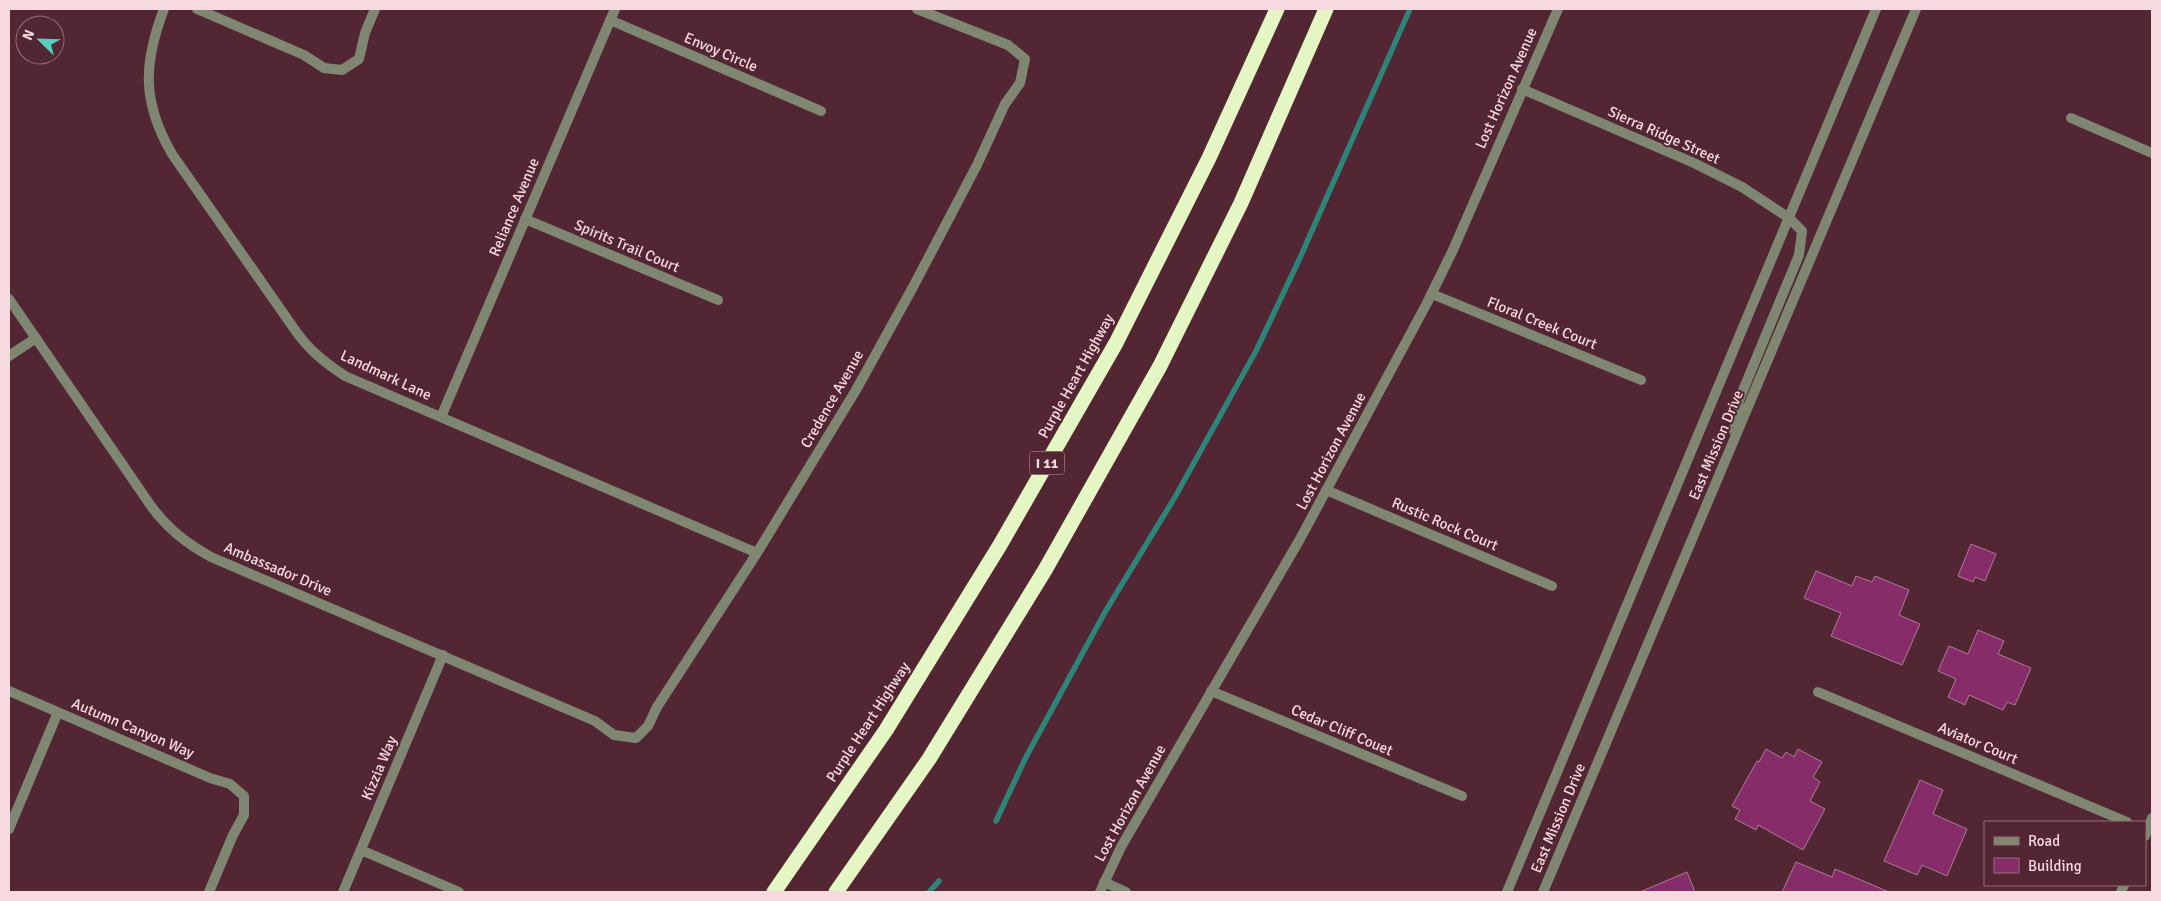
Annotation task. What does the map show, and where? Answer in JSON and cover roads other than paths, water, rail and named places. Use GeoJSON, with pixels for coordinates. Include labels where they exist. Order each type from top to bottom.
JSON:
{"type":"FeatureCollection","features":[{"type":"Feature","properties":{"kind":"highway","name":"Purple Heart Highway"},"geometry":{"type":"LineString","coordinates":[[774,892],[886,730],[1000,545],[1116,344],[1208,158],[1277,9]]}},
{"type":"Feature","properties":{"kind":"highway"},"geometry":{"type":"LineString","coordinates":[[836,892],[929,759],[1045,570],[1160,366],[1241,202],[1326,9]]}},
{"type":"Feature","properties":{"kind":"street","name":"Landmark Lane"},"geometry":{"type":"LineString","coordinates":[[164,9],[151,54],[149,95],[159,131],[172,154],[307,347],[322,361],[345,376],[757,553]]}},
{"type":"Feature","properties":{"kind":"street"},"geometry":{"type":"LineString","coordinates":[[197,9],[304,54],[324,68],[342,70],[359,59],[365,33],[375,9]]}},
{"type":"Feature","properties":{"kind":"street","name":"Reliance Avenue"},"geometry":{"type":"LineString","coordinates":[[441,417],[615,9]]}},
{"type":"Feature","properties":{"kind":"street","name":"Credence Avenue"},"geometry":{"type":"LineString","coordinates":[[636,738],[648,726],[657,707],[757,553],[856,390],[913,288],[977,165],[1005,104],[1020,82],[1025,60],[1008,45],[916,9]]}},
{"type":"Feature","properties":{"kind":"street","name":"Lost Horizon Avenue"},"geometry":{"type":"LineString","coordinates":[[1102,887],[1121,847],[1160,776],[1300,539],[1432,294],[1558,9]]}},
{"type":"Feature","properties":{"kind":"street","name":"East Mission Drive"},"geometry":{"type":"LineString","coordinates":[[1506,892],[1876,9]]}},
{"type":"Feature","properties":{"kind":"street","name":"East Mission Drive"},"geometry":{"type":"LineString","coordinates":[[1543,892],[1916,9]]}},
{"type":"Feature","properties":{"kind":"street","name":"Envoy Circle"},"geometry":{"type":"LineString","coordinates":[[610,20],[821,111]]}},
{"type":"Feature","properties":{"kind":"street","name":"Sierra Ridge Street"},"geometry":{"type":"LineString","coordinates":[[1522,89],[1694,163],[1742,188],[1789,218]]}},
{"type":"Feature","properties":{"kind":"street"},"geometry":{"type":"LineString","coordinates":[[2071,118],[2152,153]]}},
{"type":"Feature","properties":{"kind":"street"},"geometry":{"type":"LineString","coordinates":[[1732,447],[1739,400],[1799,254],[1802,231],[1789,218]]}},
{"type":"Feature","properties":{"kind":"street","name":"Spirits Trail Court"},"geometry":{"type":"LineString","coordinates":[[524,219],[718,300]]}},
{"type":"Feature","properties":{"kind":"street","name":"Floral Creek Court"},"geometry":{"type":"LineString","coordinates":[[1432,294],[1640,380]]}},
{"type":"Feature","properties":{"kind":"street","name":"Ambassador Drive"},"geometry":{"type":"LineString","coordinates":[[9,300],[151,506],[167,526],[187,544],[211,557],[595,721],[614,735],[636,738]]}},
{"type":"Feature","properties":{"kind":"street"},"geometry":{"type":"LineString","coordinates":[[9,356],[36,338]]}},
{"type":"Feature","properties":{"kind":"street","name":"Rustic Rock Court"},"geometry":{"type":"LineString","coordinates":[[1326,490],[1552,586]]}},
{"type":"Feature","properties":{"kind":"street","name":"Kizzia Way"},"geometry":{"type":"LineString","coordinates":[[343,892],[443,655]]}},
{"type":"Feature","properties":{"kind":"street","name":"Autumn Canyon Way"},"geometry":{"type":"LineString","coordinates":[[9,691],[210,778],[230,784],[244,796],[244,815],[233,835],[209,892]]}},
{"type":"Feature","properties":{"kind":"street","name":"Cedar Cliff Couet"},"geometry":{"type":"LineString","coordinates":[[1211,691],[1462,796]]}},
{"type":"Feature","properties":{"kind":"street","name":"Aviator Court"},"geometry":{"type":"LineString","coordinates":[[1818,692],[2125,821]]}},
{"type":"Feature","properties":{"kind":"street"},"geometry":{"type":"LineString","coordinates":[[9,828],[58,712]]}},
{"type":"Feature","properties":{"kind":"street"},"geometry":{"type":"LineString","coordinates":[[2146,832],[2152,818]]}},
{"type":"Feature","properties":{"kind":"street"},"geometry":{"type":"LineString","coordinates":[[361,850],[459,892]]}},
{"type":"Feature","properties":{"kind":"street"},"geometry":{"type":"LineString","coordinates":[[1102,887],[1126,892]]}},
{"type":"Feature","properties":{"kind":"waterway"},"geometry":{"type":"LineString","coordinates":[[996,821],[1026,757],[1105,612],[1175,497],[1256,351],[1299,260],[1410,9]]}},
{"type":"Feature","properties":{"kind":"waterway"},"geometry":{"type":"LineString","coordinates":[[929,892],[939,881]]}}]}
